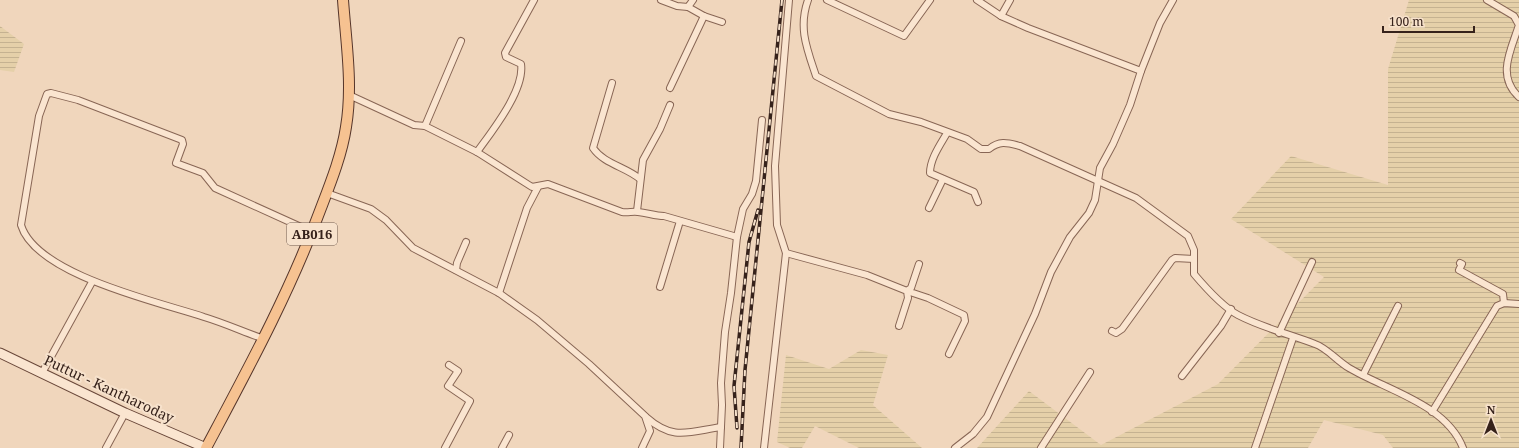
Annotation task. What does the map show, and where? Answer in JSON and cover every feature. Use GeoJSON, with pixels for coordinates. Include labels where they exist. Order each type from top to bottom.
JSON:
{"type":"FeatureCollection","features":[{"type":"Feature","properties":{"kind":"main road","name":"AB016"},"geometry":{"type":"LineString","coordinates":[[206,448],[281,306],[327,193],[346,128],[349,95],[343,0]]}},
{"type":"Feature","properties":{"kind":"main road","name":"Puttur - Kantharoday"},"geometry":{"type":"LineString","coordinates":[[0,353],[125,413],[206,448]]}},
{"type":"Feature","properties":{"kind":"street"},"geometry":{"type":"LineString","coordinates":[[478,152],[504,114],[518,85],[522,70],[521,64],[506,56],[506,53],[534,0]]}},
{"type":"Feature","properties":{"kind":"street"},"geometry":{"type":"LineString","coordinates":[[661,0],[678,6],[688,7],[704,16],[722,22]]}},
{"type":"Feature","properties":{"kind":"street"},"geometry":{"type":"LineString","coordinates":[[688,7],[693,0]]}},
{"type":"Feature","properties":{"kind":"street"},"geometry":{"type":"LineString","coordinates":[[764,448],[786,253],[777,225],[775,166],[789,0]]}},
{"type":"Feature","properties":{"kind":"street"},"geometry":{"type":"LineString","coordinates":[[808,0],[802,30],[805,44],[816,76],[889,114],[920,122],[967,139],[981,149],[989,149],[995,144],[1003,142],[1020,146],[1136,198],[1188,236],[1194,250],[1194,274],[1236,315],[1279,333],[1316,344],[1349,368],[1406,395],[1432,412],[1459,437],[1463,448]]}},
{"type":"Feature","properties":{"kind":"street"},"geometry":{"type":"LineString","coordinates":[[827,0],[904,36],[930,0]]}},
{"type":"Feature","properties":{"kind":"street"},"geometry":{"type":"LineString","coordinates":[[977,0],[1001,16],[1086,52],[1141,71]]}},
{"type":"Feature","properties":{"kind":"street"},"geometry":{"type":"LineString","coordinates":[[1001,16],[1010,0]]}},
{"type":"Feature","properties":{"kind":"street"},"geometry":{"type":"LineString","coordinates":[[955,448],[973,434],[987,417],[1035,314],[1050,272],[1070,237],[1089,213],[1094,200],[1096,180],[1100,168],[1113,144],[1130,105],[1141,71],[1160,23],[1173,0]]}},
{"type":"Feature","properties":{"kind":"street"},"geometry":{"type":"LineString","coordinates":[[1487,0],[1514,16],[1519,25],[1506,66],[1506,75],[1513,92],[1519,97]]}},
{"type":"Feature","properties":{"kind":"street"},"geometry":{"type":"LineString","coordinates":[[670,88],[704,16]]}},
{"type":"Feature","properties":{"kind":"street"},"geometry":{"type":"LineString","coordinates":[[425,126],[461,41]]}},
{"type":"Feature","properties":{"kind":"street"},"geometry":{"type":"LineString","coordinates":[[612,83],[594,148],[598,156],[635,174],[640,179]]}},
{"type":"Feature","properties":{"kind":"street"},"geometry":{"type":"LineString","coordinates":[[264,339],[205,317],[92,282],[41,253],[23,229],[22,225],[39,116],[43,101],[47,94],[51,93],[78,100],[182,140],[183,144],[176,163],[203,173],[215,188],[312,232]]}},
{"type":"Feature","properties":{"kind":"street"},"geometry":{"type":"LineString","coordinates":[[349,95],[414,125],[425,126],[478,152],[532,187],[538,187]]}},
{"type":"Feature","properties":{"kind":"street"},"geometry":{"type":"LineString","coordinates":[[637,211],[643,160],[660,129],[670,105]]}},
{"type":"Feature","properties":{"kind":"street"},"geometry":{"type":"LineString","coordinates":[[720,448],[721,383],[725,332],[737,237],[743,208],[752,194],[756,181],[762,120]]}},
{"type":"Feature","properties":{"kind":"street"},"geometry":{"type":"LineString","coordinates":[[947,133],[930,167],[930,173],[974,192],[978,202]]}},
{"type":"Feature","properties":{"kind":"street"},"geometry":{"type":"LineString","coordinates":[[929,208],[943,179]]}},
{"type":"Feature","properties":{"kind":"street"},"geometry":{"type":"LineString","coordinates":[[499,293],[526,208],[538,187],[543,183],[622,212],[631,213],[637,211],[737,237]]}},
{"type":"Feature","properties":{"kind":"street"},"geometry":{"type":"LineString","coordinates":[[327,193],[371,209],[386,220],[413,248],[433,260],[456,270],[499,293],[543,325],[589,364],[657,427],[672,434],[721,427]]}},
{"type":"Feature","properties":{"kind":"street"},"geometry":{"type":"LineString","coordinates":[[660,287],[680,221]]}},
{"type":"Feature","properties":{"kind":"street"},"geometry":{"type":"LineString","coordinates":[[456,270],[457,263],[466,242]]}},
{"type":"Feature","properties":{"kind":"street"},"geometry":{"type":"LineString","coordinates":[[786,253],[867,275],[928,298],[964,315],[964,321],[948,354]]}},
{"type":"Feature","properties":{"kind":"street"},"geometry":{"type":"LineString","coordinates":[[1112,331],[1116,333],[1122,329],[1172,260],[1175,258],[1194,259]]}},
{"type":"Feature","properties":{"kind":"street"},"geometry":{"type":"LineString","coordinates":[[1279,333],[1312,262]]}},
{"type":"Feature","properties":{"kind":"street"},"geometry":{"type":"LineString","coordinates":[[1460,263],[1462,264],[1459,270],[1503,294],[1504,303]]}},
{"type":"Feature","properties":{"kind":"street"},"geometry":{"type":"LineString","coordinates":[[907,291],[911,288],[919,264]]}},
{"type":"Feature","properties":{"kind":"street"},"geometry":{"type":"LineString","coordinates":[[42,373],[92,282]]}},
{"type":"Feature","properties":{"kind":"street"},"geometry":{"type":"LineString","coordinates":[[899,326],[908,298],[907,291]]}},
{"type":"Feature","properties":{"kind":"street"},"geometry":{"type":"LineString","coordinates":[[1432,412],[1497,306],[1504,303],[1519,304]]}},
{"type":"Feature","properties":{"kind":"street"},"geometry":{"type":"LineString","coordinates":[[1363,375],[1398,306]]}},
{"type":"Feature","properties":{"kind":"street"},"geometry":{"type":"LineString","coordinates":[[1182,376],[1221,326],[1231,309]]}},
{"type":"Feature","properties":{"kind":"street"},"geometry":{"type":"LineString","coordinates":[[1255,448],[1293,338]]}},
{"type":"Feature","properties":{"kind":"street"},"geometry":{"type":"LineString","coordinates":[[445,448],[470,401],[448,386],[458,371],[449,365]]}},
{"type":"Feature","properties":{"kind":"street"},"geometry":{"type":"LineString","coordinates":[[1041,448],[1090,372]]}},
{"type":"Feature","properties":{"kind":"street"},"geometry":{"type":"LineString","coordinates":[[106,448],[125,413]]}},
{"type":"Feature","properties":{"kind":"street"},"geometry":{"type":"LineString","coordinates":[[642,448],[650,431],[645,416]]}},
{"type":"Feature","properties":{"kind":"street"},"geometry":{"type":"LineString","coordinates":[[502,448],[509,435]]}},
{"type":"Feature","properties":{"kind":"shaded area"},"geometry":{"type":"Polygon","coordinates":[[[1409,0],[1519,0],[1519,448],[1393,448],[1383,435],[1324,420],[1308,448],[977,448],[1029,391],[1101,445],[1218,384],[1324,277],[1231,219],[1291,156],[1388,185],[1388,69],[1409,0]]]}},
{"type":"Feature","properties":{"kind":"shaded area"},"geometry":{"type":"Polygon","coordinates":[[[0,26],[24,44],[14,72],[0,70],[0,26]]]}},
{"type":"Feature","properties":{"kind":"shaded area"},"geometry":{"type":"Polygon","coordinates":[[[861,350],[888,355],[873,405],[922,448],[859,448],[815,426],[802,448],[790,448],[777,442],[786,355],[829,369],[861,350]]]}},
{"type":"Feature","properties":{"kind":"railway"},"geometry":{"type":"LineString","coordinates":[[741,448],[745,370],[782,0]]}},
{"type":"Feature","properties":{"kind":"railway"},"geometry":{"type":"LineString","coordinates":[[737,428],[734,386],[749,242],[758,210]]}}]}
